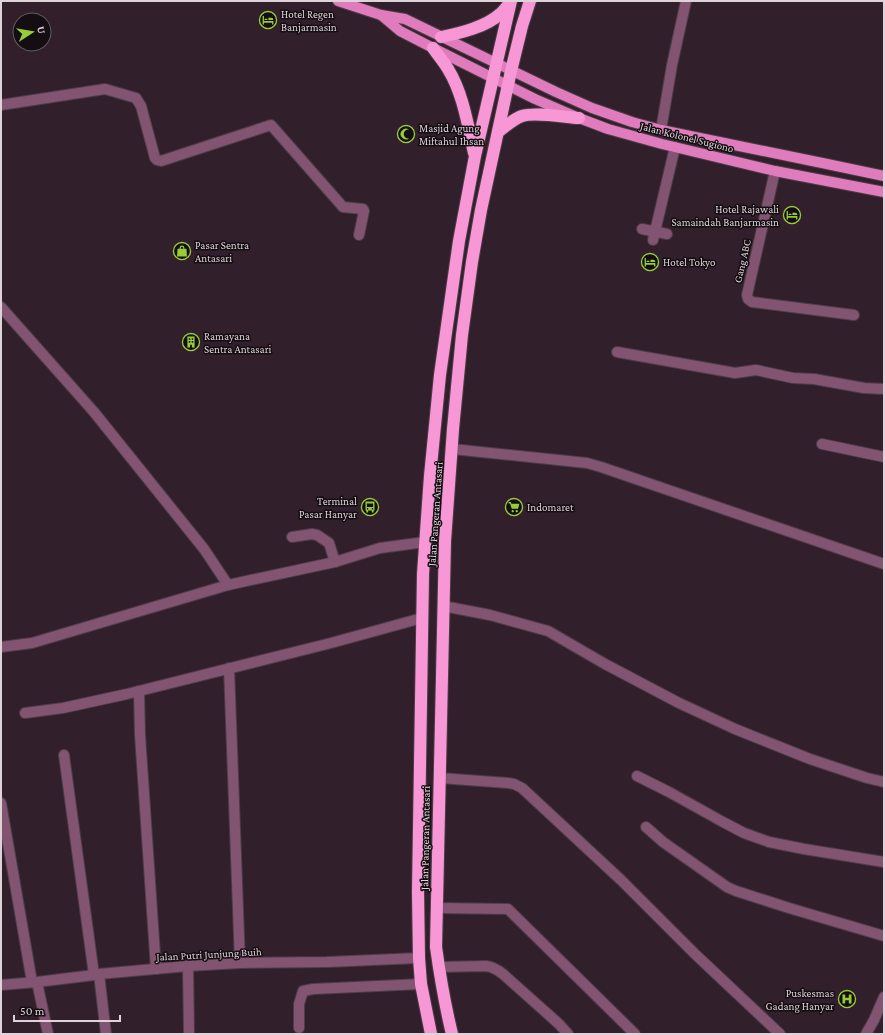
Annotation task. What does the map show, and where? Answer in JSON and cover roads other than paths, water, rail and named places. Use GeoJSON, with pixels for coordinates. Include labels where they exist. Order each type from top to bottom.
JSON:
{"type":"FeatureCollection","features":[{"type":"Feature","properties":{"kind":"highway","name":"Jalan Pangeran Antasari"},"geometry":{"type":"LineString","coordinates":[[452,1034],[438,967],[436,947],[445,541],[452,448],[462,335],[481,210],[511,71],[530,1]]}},
{"type":"Feature","properties":{"kind":"highway","name":"Jalan Pangeran Antasari"},"geometry":{"type":"LineString","coordinates":[[431,1034],[421,984],[419,958],[418,830],[423,574],[430,476],[440,375],[459,241],[474,156],[511,2]]}},
{"type":"Feature","properties":{"kind":"highway"},"geometry":{"type":"LineString","coordinates":[[442,37],[465,31],[483,24],[499,15],[511,2]]}},
{"type":"Feature","properties":{"kind":"highway"},"geometry":{"type":"LineString","coordinates":[[433,48],[448,69],[458,88],[467,119],[474,156]]}},
{"type":"Feature","properties":{"kind":"highway"},"geometry":{"type":"LineString","coordinates":[[498,132],[521,116],[531,114],[579,118]]}},
{"type":"Feature","properties":{"kind":"highway"},"geometry":{"type":"LineString","coordinates":[[421,681],[442,682]]}},
{"type":"Feature","properties":{"kind":"main road"},"geometry":{"type":"LineString","coordinates":[[338,1],[380,15]]}},
{"type":"Feature","properties":{"kind":"main road","name":"Jalan Kolonel Sugiono"},"geometry":{"type":"LineString","coordinates":[[380,15],[405,19],[556,92],[592,108],[626,120],[660,130],[884,176]]}},
{"type":"Feature","properties":{"kind":"main road","name":"Jalan Kolonel Sugiono"},"geometry":{"type":"LineString","coordinates":[[380,15],[400,31],[433,48],[535,99],[608,129],[775,171],[884,192]]}},
{"type":"Feature","properties":{"kind":"main road"},"geometry":{"type":"LineString","coordinates":[[825,180],[827,164]]}},
{"type":"Feature","properties":{"kind":"street"},"geometry":{"type":"LineString","coordinates":[[660,130],[686,1]]}},
{"type":"Feature","properties":{"kind":"street"},"geometry":{"type":"LineString","coordinates":[[1,105],[105,89],[136,98],[141,106],[155,158],[160,161],[271,125],[343,207],[363,208],[364,211],[359,235]]}},
{"type":"Feature","properties":{"kind":"street"},"geometry":{"type":"LineString","coordinates":[[653,236],[675,147]]}},
{"type":"Feature","properties":{"kind":"street","name":"Gang ABC"},"geometry":{"type":"LineString","coordinates":[[775,171],[747,295],[748,299],[752,302],[854,315]]}},
{"type":"Feature","properties":{"kind":"street"},"geometry":{"type":"LineString","coordinates":[[642,229],[653,236],[667,234]]}},
{"type":"Feature","properties":{"kind":"street"},"geometry":{"type":"LineString","coordinates":[[1,307],[94,412],[204,549],[228,584]]}},
{"type":"Feature","properties":{"kind":"street"},"geometry":{"type":"LineString","coordinates":[[617,352],[735,372],[756,370],[793,378],[814,379],[864,388],[884,389]]}},
{"type":"Feature","properties":{"kind":"street"},"geometry":{"type":"LineString","coordinates":[[822,444],[884,457]]}},
{"type":"Feature","properties":{"kind":"street"},"geometry":{"type":"LineString","coordinates":[[452,448],[587,463],[884,564]]}},
{"type":"Feature","properties":{"kind":"street"},"geometry":{"type":"LineString","coordinates":[[292,537],[312,534],[317,535],[329,543],[334,562]]}},
{"type":"Feature","properties":{"kind":"street"},"geometry":{"type":"LineString","coordinates":[[1,647],[32,643],[228,584],[334,562],[380,548],[425,542]]}},
{"type":"Feature","properties":{"kind":"street"},"geometry":{"type":"LineString","coordinates":[[443,606],[490,615],[548,631],[605,664],[679,703],[734,729],[810,759],[867,778],[884,782]]}},
{"type":"Feature","properties":{"kind":"street"},"geometry":{"type":"LineString","coordinates":[[24,713],[63,708],[138,691],[331,643],[422,618]]}},
{"type":"Feature","properties":{"kind":"street"},"geometry":{"type":"LineString","coordinates":[[229,668],[240,963]]}},
{"type":"Feature","properties":{"kind":"street"},"geometry":{"type":"LineString","coordinates":[[138,691],[156,969]]}},
{"type":"Feature","properties":{"kind":"street"},"geometry":{"type":"LineString","coordinates":[[64,756],[106,1034]]}},
{"type":"Feature","properties":{"kind":"street"},"geometry":{"type":"LineString","coordinates":[[637,776],[751,836],[769,842],[804,849],[884,862]]}},
{"type":"Feature","properties":{"kind":"street"},"geometry":{"type":"LineString","coordinates":[[440,778],[508,783],[522,788],[622,880],[695,954],[780,1034]]}},
{"type":"Feature","properties":{"kind":"street"},"geometry":{"type":"LineString","coordinates":[[1,803],[34,982],[48,1034]]}},
{"type":"Feature","properties":{"kind":"street"},"geometry":{"type":"LineString","coordinates":[[646,827],[663,842],[727,887],[788,908],[884,936]]}},
{"type":"Feature","properties":{"kind":"street"},"geometry":{"type":"LineString","coordinates":[[437,908],[508,909],[635,1034]]}},
{"type":"Feature","properties":{"kind":"street","name":"Jalan Putri Junjung Buih"},"geometry":{"type":"LineString","coordinates":[[1,985],[97,974],[188,966],[419,958]]}},
{"type":"Feature","properties":{"kind":"street"},"geometry":{"type":"LineString","coordinates":[[188,966],[189,1034]]}},
{"type":"Feature","properties":{"kind":"street"},"geometry":{"type":"LineString","coordinates":[[438,967],[486,966],[497,969],[568,1034]]}},
{"type":"Feature","properties":{"kind":"street"},"geometry":{"type":"LineString","coordinates":[[299,1028],[299,1004],[303,991],[313,989],[421,984]]}},
{"type":"Feature","properties":{"kind":"street"},"geometry":{"type":"LineString","coordinates":[[866,1034],[884,997]]}},
{"type":"Feature","properties":{"kind":"place","name":"Hotel Regen Banjarmasin"},"geometry":{"type":"Point","coordinates":[268,20]}},
{"type":"Feature","properties":{"kind":"place","name":"Masjid Agung Miftahul Ihsan"},"geometry":{"type":"Point","coordinates":[406,134]}},
{"type":"Feature","properties":{"kind":"place","name":"Hotel Rajawali Samaindah Banjarmasin"},"geometry":{"type":"Point","coordinates":[792,215]}},
{"type":"Feature","properties":{"kind":"place","name":"Pasar Sentra Antasari"},"geometry":{"type":"Point","coordinates":[182,251]}},
{"type":"Feature","properties":{"kind":"place","name":"Hotel Tokyo"},"geometry":{"type":"Point","coordinates":[650,262]}},
{"type":"Feature","properties":{"kind":"place","name":"Ramayana Sentra Antasari"},"geometry":{"type":"Point","coordinates":[191,342]}},
{"type":"Feature","properties":{"kind":"place","name":"Terminal Pasar Hanyar"},"geometry":{"type":"Point","coordinates":[370,507]}},
{"type":"Feature","properties":{"kind":"place","name":"Indomaret"},"geometry":{"type":"Point","coordinates":[514,507]}},
{"type":"Feature","properties":{"kind":"place","name":"Puskesmas Gadang Hanyar"},"geometry":{"type":"Point","coordinates":[847,999]}}]}
